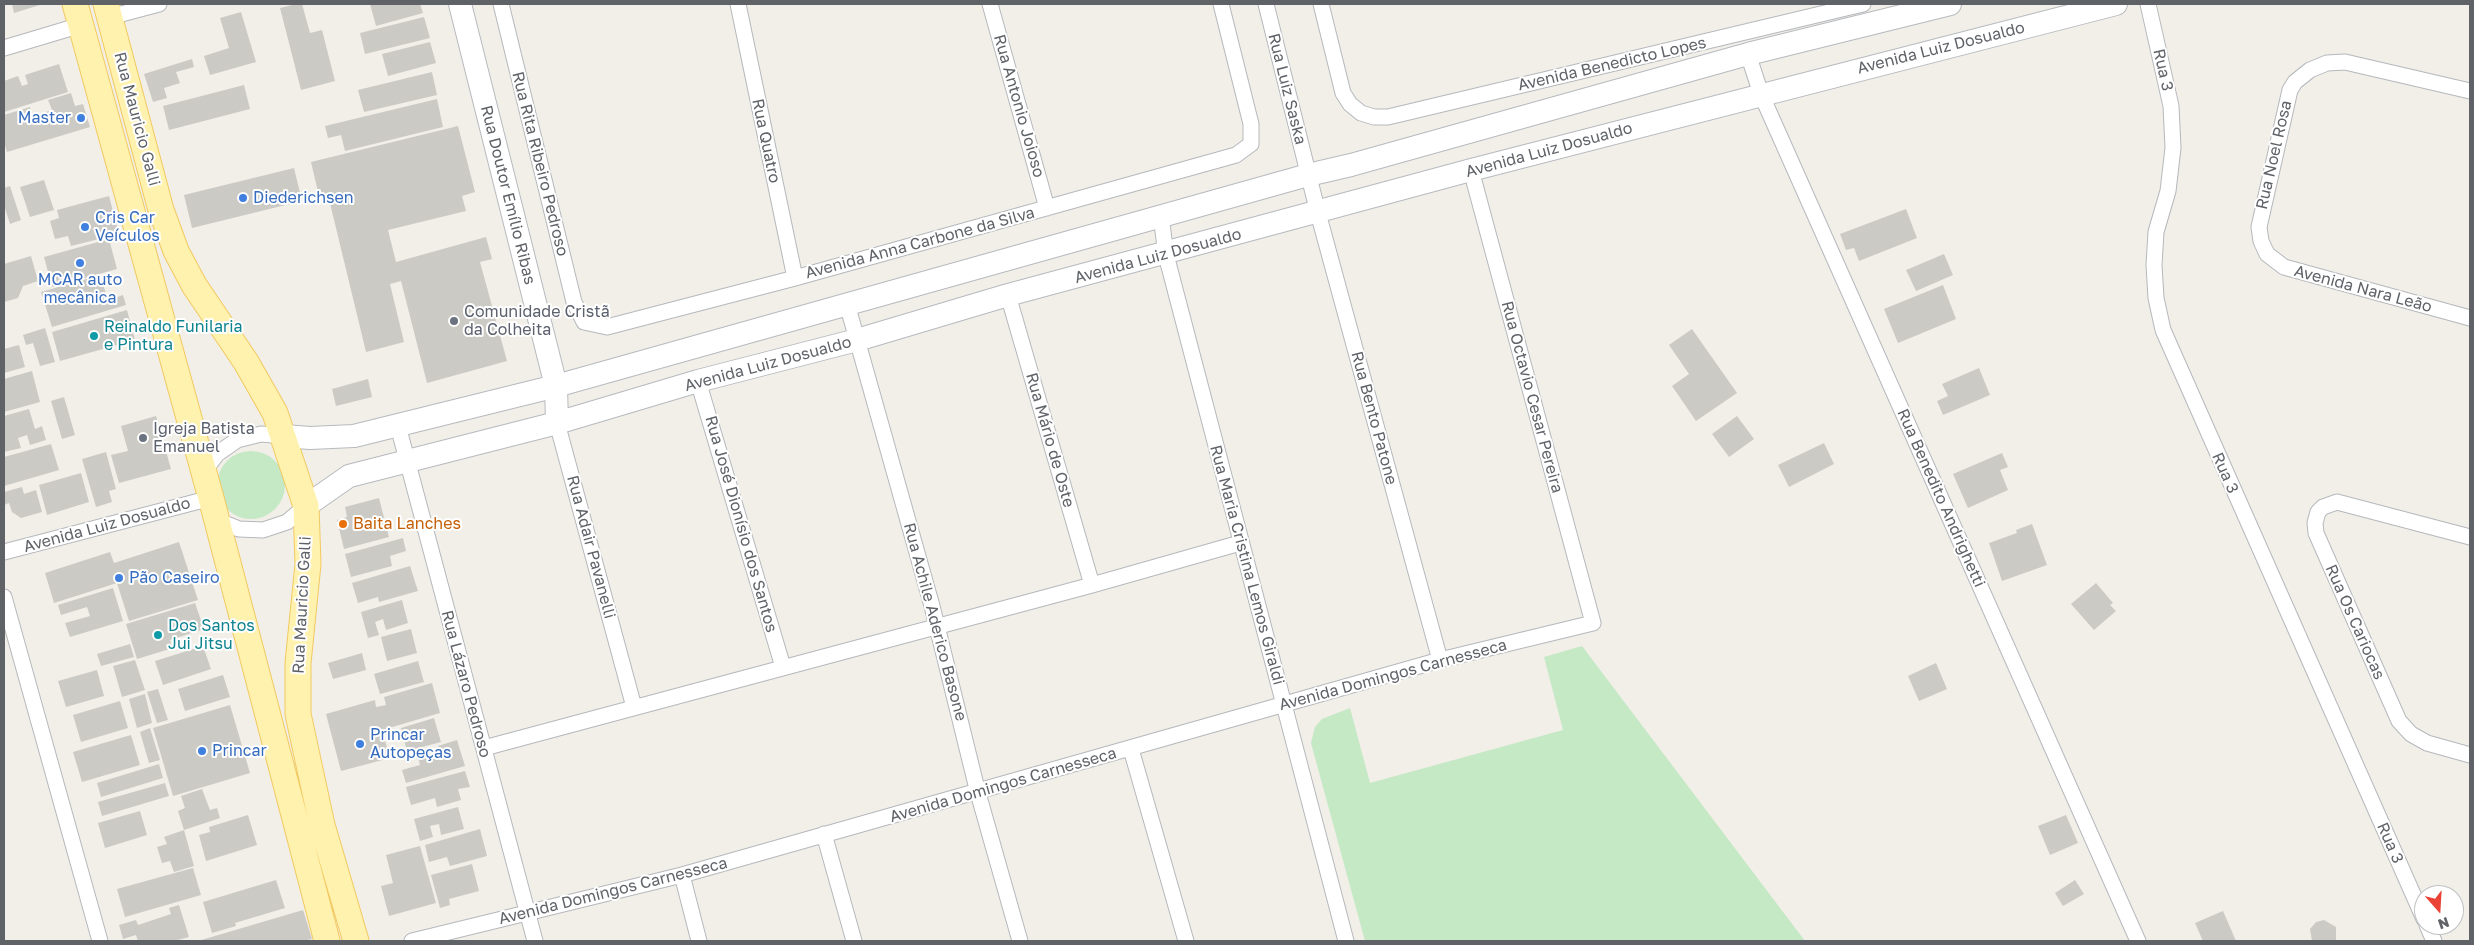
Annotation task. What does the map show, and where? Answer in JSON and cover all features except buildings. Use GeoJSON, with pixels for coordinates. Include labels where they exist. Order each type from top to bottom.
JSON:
{"type":"FeatureCollection","features":[{"type":"Feature","properties":{"kind":"main road","name":"Rua Mauricio Galli"},"geometry":{"type":"LineString","coordinates":[[108,10],[160,210],[176,251],[194,285],[246,362],[275,413],[306,506],[308,564],[298,663],[298,714],[322,825],[356,941]]}},
{"type":"Feature","properties":{"kind":"main road","name":"Rua Mauricio Galli"},"geometry":{"type":"LineString","coordinates":[[78,14],[213,509],[327,941]]}},
{"type":"Feature","properties":{"kind":"street"},"geometry":{"type":"LineString","coordinates":[[108,10],[159,4]]}},
{"type":"Feature","properties":{"kind":"street","name":"Rua Doutor Emílio Ribas"},"geometry":{"type":"LineString","coordinates":[[460,4],[556,386]]}},
{"type":"Feature","properties":{"kind":"street","name":"Rua Rita Ribeiro Pedroso"},"geometry":{"type":"LineString","coordinates":[[501,4],[574,302],[584,322]]}},
{"type":"Feature","properties":{"kind":"street","name":"Rua Quatro"},"geometry":{"type":"LineString","coordinates":[[738,4],[795,278]]}},
{"type":"Feature","properties":{"kind":"street","name":"Rua Antonio Joioso"},"geometry":{"type":"LineString","coordinates":[[990,4],[1047,208]]}},
{"type":"Feature","properties":{"kind":"street","name":"Avenida Anna Carbone da Silva"},"geometry":{"type":"LineString","coordinates":[[584,322],[607,327],[795,278],[1236,155],[1251,144],[1251,124],[1221,4]]}},
{"type":"Feature","properties":{"kind":"street","name":"Rua Luiz Saska"},"geometry":{"type":"LineString","coordinates":[[1266,4],[1308,175]]}},
{"type":"Feature","properties":{"kind":"street","name":"Avenida Benedicto Lopes"},"geometry":{"type":"LineString","coordinates":[[1321,4],[1342,93],[1350,104],[1361,113],[1374,117],[1388,117],[1863,4]]}},
{"type":"Feature","properties":{"kind":"street"},"geometry":{"type":"LineString","coordinates":[[203,473],[218,454],[237,440],[260,434],[310,438],[354,436],[556,386],[1748,54],[1950,4]]}},
{"type":"Feature","properties":{"kind":"street","name":"Avenida Luiz Dosualdo"},"geometry":{"type":"LineString","coordinates":[[4,552],[213,509],[239,529],[263,530],[287,522],[306,506],[349,476],[557,423],[698,382],[857,340],[1008,295],[1318,213],[1471,170],[2116,4]]}},
{"type":"Feature","properties":{"kind":"street","name":"Rua 3"},"geometry":{"type":"LineString","coordinates":[[2148,4],[2171,106],[2173,148],[2168,191],[2156,232],[2154,265],[2156,298],[2163,330],[2414,896]]}},
{"type":"Feature","properties":{"kind":"street"},"geometry":{"type":"LineString","coordinates":[[4,48],[78,14]]}},
{"type":"Feature","properties":{"kind":"street","name":"Rua Benedito Andrighetti"},"geometry":{"type":"LineString","coordinates":[[1748,54],[1761,94],[2138,941]]}},
{"type":"Feature","properties":{"kind":"street","name":"Rua Noel Rosa"},"geometry":{"type":"LineString","coordinates":[[2264,248],[2259,234],[2259,219],[2290,90],[2295,82],[2310,70],[2327,63],[2345,62],[2470,91]]}},
{"type":"Feature","properties":{"kind":"street","name":"Rua Octavio Cesar Pereira"},"geometry":{"type":"LineString","coordinates":[[1471,170],[1593,623]]}},
{"type":"Feature","properties":{"kind":"street","name":"Rua Bento Patone"},"geometry":{"type":"LineString","coordinates":[[1308,175],[1440,660]]}},
{"type":"Feature","properties":{"kind":"street","name":"Rua Maria Cristina Lemos Giraldi"},"geometry":{"type":"LineString","coordinates":[[1161,216],[1166,254],[1240,543],[1346,941]]}},
{"type":"Feature","properties":{"kind":"street","name":"Avenida Nara Leão"},"geometry":{"type":"LineString","coordinates":[[2264,248],[2272,259],[2290,270],[2470,318]]}},
{"type":"Feature","properties":{"kind":"street","name":"Rua Mário de Oste"},"geometry":{"type":"LineString","coordinates":[[1008,295],[1092,585]]}},
{"type":"Feature","properties":{"kind":"street","name":"Rua Achile Aderico Basone"},"geometry":{"type":"LineString","coordinates":[[847,304],[937,627],[978,793],[1020,941]]}},
{"type":"Feature","properties":{"kind":"street","name":"Rua José Dionísio dos Santos"},"geometry":{"type":"LineString","coordinates":[[698,382],[782,667]]}},
{"type":"Feature","properties":{"kind":"street","name":"Rua Adair Pavanelli"},"geometry":{"type":"LineString","coordinates":[[556,386],[557,423],[634,707]]}},
{"type":"Feature","properties":{"kind":"street","name":"Rua Lázaro Pedroso"},"geometry":{"type":"LineString","coordinates":[[398,426],[406,463],[535,941]]}},
{"type":"Feature","properties":{"kind":"street","name":"Rua Os Cariocas"},"geometry":{"type":"LineString","coordinates":[[2470,537],[2337,502],[2326,505],[2318,512],[2315,523],[2316,533],[2395,714],[2405,728],[2427,743],[2470,754]]}},
{"type":"Feature","properties":{"kind":"street"},"geometry":{"type":"LineString","coordinates":[[484,748],[1092,585],[1240,543]]}},
{"type":"Feature","properties":{"kind":"street"},"geometry":{"type":"LineString","coordinates":[[4,597],[100,941]]}},
{"type":"Feature","properties":{"kind":"street","name":"Avenida Domingos Carnesseca"},"geometry":{"type":"LineString","coordinates":[[412,941],[682,875],[824,834],[978,793],[1440,660],[1593,623]]}},
{"type":"Feature","properties":{"kind":"street"},"geometry":{"type":"LineString","coordinates":[[1131,749],[1186,941]]}},
{"type":"Feature","properties":{"kind":"street"},"geometry":{"type":"LineString","coordinates":[[824,834],[854,941]]}},
{"type":"Feature","properties":{"kind":"street"},"geometry":{"type":"LineString","coordinates":[[682,875],[699,941]]}},
{"type":"Feature","properties":{"kind":"green space"},"geometry":{"type":"Polygon","coordinates":[[[244,451],[258,451],[270,456],[280,466],[285,478],[285,492],[280,504],[270,514],[258,519],[244,519],[232,514],[222,504],[217,492],[217,478],[222,466],[232,456],[244,451]]]}},
{"type":"Feature","properties":{"kind":"green space"},"geometry":{"type":"Polygon","coordinates":[[[1582,646],[1805,941],[1365,941],[1311,743],[1315,727],[1322,719],[1350,708],[1370,783],[1563,730],[1544,657],[1582,646]]]}},
{"type":"Feature","properties":{"kind":"place","name":"Master"},"geometry":{"type":"Point","coordinates":[81,118]}},
{"type":"Feature","properties":{"kind":"place","name":"Diederichsen"},"geometry":{"type":"Point","coordinates":[243,198]}},
{"type":"Feature","properties":{"kind":"place","name":"Cris Car Veículos"},"geometry":{"type":"Point","coordinates":[85,227]}},
{"type":"Feature","properties":{"kind":"place","name":"MCAR auto mecânica"},"geometry":{"type":"Point","coordinates":[80,263]}},
{"type":"Feature","properties":{"kind":"place","name":"Comunidade Cristã da Colheita"},"geometry":{"type":"Point","coordinates":[454,321]}},
{"type":"Feature","properties":{"kind":"place","name":"Reinaldo Funilaria e Pintura"},"geometry":{"type":"Point","coordinates":[94,336]}},
{"type":"Feature","properties":{"kind":"place","name":"Igreja Batista Emanuel"},"geometry":{"type":"Point","coordinates":[143,438]}},
{"type":"Feature","properties":{"kind":"place","name":"Baita Lanches"},"geometry":{"type":"Point","coordinates":[343,524]}},
{"type":"Feature","properties":{"kind":"place","name":"Pão Caseiro"},"geometry":{"type":"Point","coordinates":[119,578]}},
{"type":"Feature","properties":{"kind":"place","name":"Dos Santos Jui Jitsu"},"geometry":{"type":"Point","coordinates":[158,635]}},
{"type":"Feature","properties":{"kind":"place","name":"Princar Autopeças"},"geometry":{"type":"Point","coordinates":[360,744]}},
{"type":"Feature","properties":{"kind":"place","name":"Princar"},"geometry":{"type":"Point","coordinates":[202,751]}}]}
